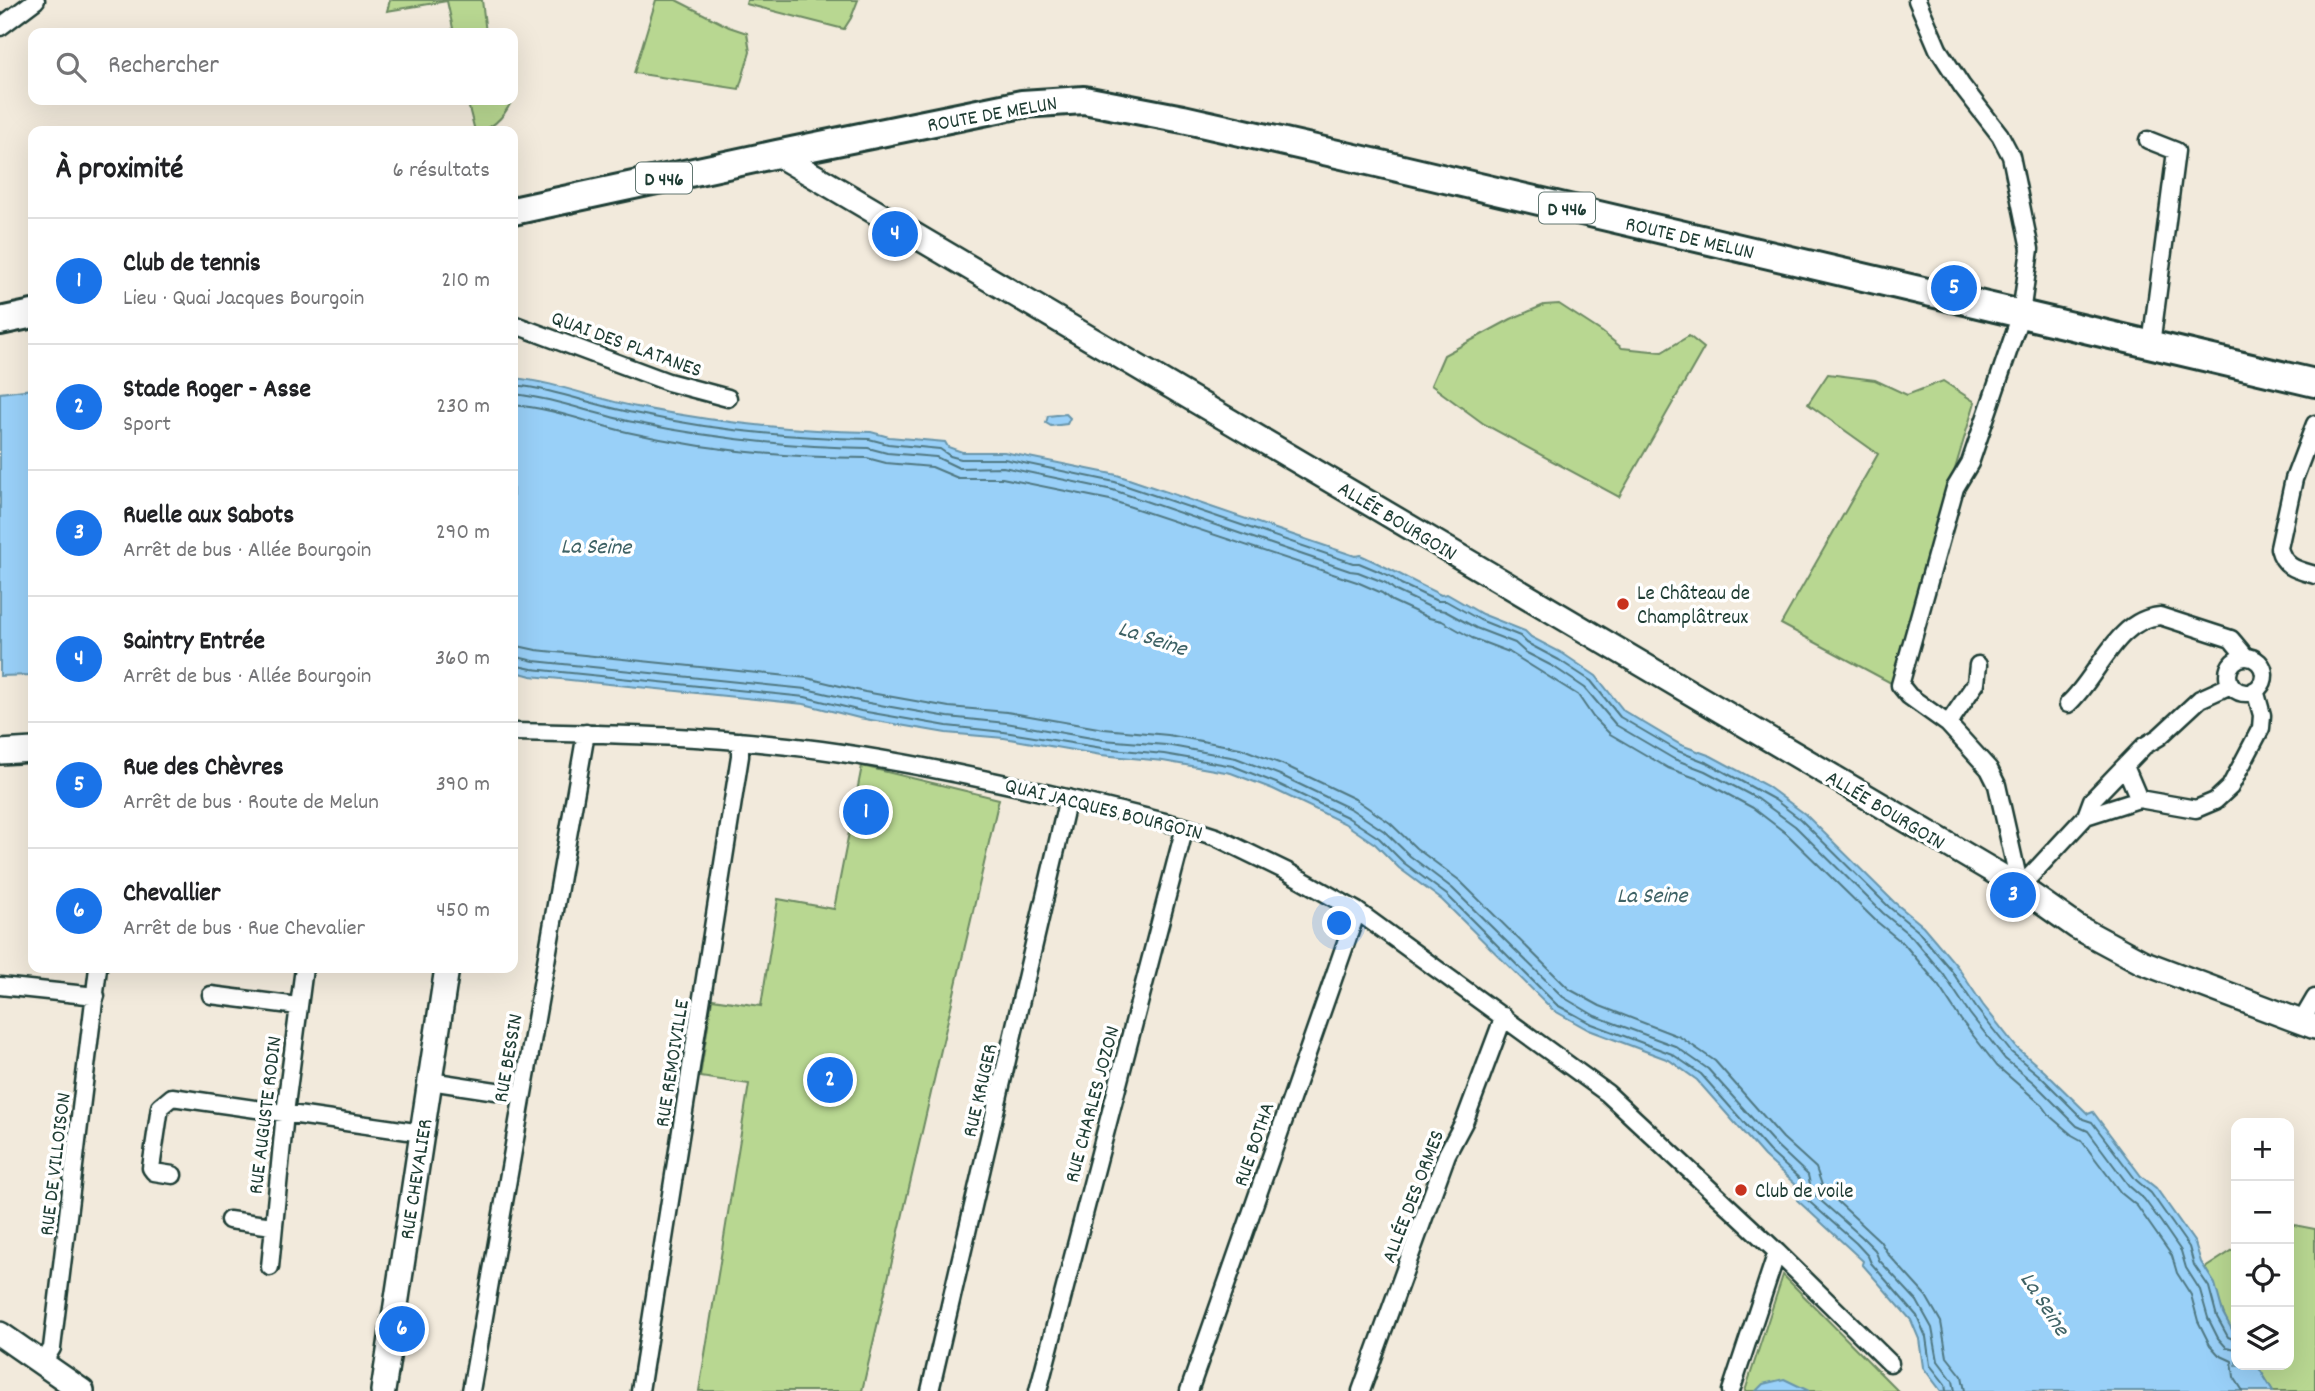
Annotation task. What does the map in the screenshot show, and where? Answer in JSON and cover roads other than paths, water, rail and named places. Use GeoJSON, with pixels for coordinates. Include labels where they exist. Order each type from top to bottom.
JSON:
{"type":"FeatureCollection","features":[{"type":"Feature","properties":{"kind":"main road","name":"ROUTE DE MELUN"},"geometry":{"type":"LineString","coordinates":[[777,154],[1022,104],[1065,100],[1101,102],[1377,163],[2315,383]]}},
{"type":"Feature","properties":{"kind":"main road","name":"D 446"},"geometry":{"type":"LineString","coordinates":[[518,210],[777,154]]}},
{"type":"Feature","properties":{"kind":"main road"},"geometry":{"type":"LineString","coordinates":[[0,321],[28,315]]}},
{"type":"Feature","properties":{"kind":"street"},"geometry":{"type":"LineString","coordinates":[[0,27],[36,0]]}},
{"type":"Feature","properties":{"kind":"street"},"geometry":{"type":"LineString","coordinates":[[1917,0],[1938,49],[1962,86],[2000,135],[2011,156],[2030,249],[2021,314],[1970,463],[1955,488],[1900,685],[1909,696],[1948,724],[1989,769],[1997,785],[2020,887]]}},
{"type":"Feature","properties":{"kind":"street"},"geometry":{"type":"LineString","coordinates":[[2148,140],[2176,151],[2151,345]]}},
{"type":"Feature","properties":{"kind":"street","name":"ALLÉE BOURGOIN"},"geometry":{"type":"LineString","coordinates":[[777,154],[2020,887],[2077,927],[2143,962],[2308,1024]]}},
{"type":"Feature","properties":{"kind":"street","name":"QUAI DES PLATANES"},"geometry":{"type":"LineString","coordinates":[[518,326],[668,382],[728,398]]}},
{"type":"Feature","properties":{"kind":"street"},"geometry":{"type":"LineString","coordinates":[[2315,424],[2294,479],[2279,548],[2289,567],[2315,575]]}},
{"type":"Feature","properties":{"kind":"street"},"geometry":{"type":"LineString","coordinates":[[2068,704],[2082,691],[2121,635],[2148,617],[2161,616],[2231,639],[2246,657]]}},
{"type":"Feature","properties":{"kind":"street"},"geometry":{"type":"LineString","coordinates":[[2246,657],[2256,660],[2263,670],[2262,681],[2255,690],[2245,693],[2231,685],[2228,675],[2235,660],[2246,657]]}},
{"type":"Feature","properties":{"kind":"street"},"geometry":{"type":"LineString","coordinates":[[1948,724],[1976,683],[1978,665]]}},
{"type":"Feature","properties":{"kind":"street"},"geometry":{"type":"LineString","coordinates":[[2020,887],[2086,817],[2092,800],[2144,746],[2159,737],[2200,699],[2231,685]]}},
{"type":"Feature","properties":{"kind":"street"},"geometry":{"type":"LineString","coordinates":[[2086,817],[2139,799],[2196,809],[2224,794],[2261,728],[2262,715],[2255,690]]}},
{"type":"Feature","properties":{"kind":"street","name":"QUAI JACQUES BOURGOIN"},"geometry":{"type":"LineString","coordinates":[[518,732],[740,741],[870,757],[982,777],[1216,837],[1288,872],[1357,911],[1607,1093],[1777,1252],[1890,1363]]}},
{"type":"Feature","properties":{"kind":"street","name":"RUE BESSIN"},"geometry":{"type":"LineString","coordinates":[[471,1391],[586,733]]}},
{"type":"Feature","properties":{"kind":"street","name":"RUE REMOIVILLE"},"geometry":{"type":"LineString","coordinates":[[640,1391],[740,756],[740,741]]}},
{"type":"Feature","properties":{"kind":"street"},"geometry":{"type":"LineString","coordinates":[[0,752],[28,750]]}},
{"type":"Feature","properties":{"kind":"street"},"geometry":{"type":"LineString","coordinates":[[2124,766],[2139,799]]}},
{"type":"Feature","properties":{"kind":"street","name":"RUE KRUGER"},"geometry":{"type":"LineString","coordinates":[[930,1391],[1068,798]]}},
{"type":"Feature","properties":{"kind":"street","name":"RUE CHARLES JOZON"},"geometry":{"type":"LineString","coordinates":[[1038,1391],[1185,827]]}},
{"type":"Feature","properties":{"kind":"street","name":"RUE BOTHA"},"geometry":{"type":"LineString","coordinates":[[1189,1391],[1357,911]]}},
{"type":"Feature","properties":{"kind":"street","name":"RUE DE VILLOISON"},"geometry":{"type":"LineString","coordinates":[[43,1363],[52,1348],[98,973]]}},
{"type":"Feature","properties":{"kind":"street","name":"RUE AUGUSTE RODIN"},"geometry":{"type":"LineString","coordinates":[[270,1267],[285,1113],[303,973]]}},
{"type":"Feature","properties":{"kind":"street","name":"RUE CHEVALIER"},"geometry":{"type":"LineString","coordinates":[[383,1391],[446,973]]}},
{"type":"Feature","properties":{"kind":"street"},"geometry":{"type":"LineString","coordinates":[[0,986],[96,996]]}},
{"type":"Feature","properties":{"kind":"street"},"geometry":{"type":"LineString","coordinates":[[211,995],[298,1006]]}},
{"type":"Feature","properties":{"kind":"street"},"geometry":{"type":"LineString","coordinates":[[2308,1024],[2315,998]]}},
{"type":"Feature","properties":{"kind":"street","name":"ALLÉE DES ORMES"},"geometry":{"type":"LineString","coordinates":[[1361,1391],[1447,1154],[1465,1120],[1504,1016]]}},
{"type":"Feature","properties":{"kind":"street"},"geometry":{"type":"LineString","coordinates":[[430,1081],[522,1095]]}},
{"type":"Feature","properties":{"kind":"street"},"geometry":{"type":"LineString","coordinates":[[173,1175],[154,1172],[151,1168],[160,1107],[172,1097],[422,1133]]}},
{"type":"Feature","properties":{"kind":"street"},"geometry":{"type":"LineString","coordinates":[[229,1220],[273,1227]]}},
{"type":"Feature","properties":{"kind":"street"},"geometry":{"type":"LineString","coordinates":[[1731,1391],[1777,1252]]}},
{"type":"Feature","properties":{"kind":"street"},"geometry":{"type":"LineString","coordinates":[[0,1334],[82,1391]]}},
{"type":"Feature","properties":{"kind":"water","name":"La Seine"},"geometry":{"type":"Polygon","coordinates":[[[518,379],[545,383],[637,407],[695,417],[783,428],[871,432],[889,437],[945,442],[948,447],[962,452],[1004,452],[1117,475],[1355,556],[1360,555],[1441,595],[1447,594],[1482,614],[1525,631],[1596,676],[1624,711],[1681,745],[1711,756],[1767,786],[1805,814],[1894,902],[1923,926],[1957,966],[2017,1048],[2088,1114],[2093,1112],[2141,1176],[2156,1188],[2195,1243],[2201,1262],[2215,1284],[2223,1313],[2231,1328],[2231,1370],[2260,1370],[2273,1391],[1941,1391],[1923,1367],[1919,1339],[1911,1320],[1862,1264],[1863,1261],[1797,1200],[1796,1185],[1764,1156],[1697,1080],[1669,1060],[1589,1030],[1553,1010],[1442,900],[1399,868],[1375,844],[1344,823],[1273,789],[1231,773],[1004,738],[946,733],[859,718],[804,704],[531,676],[518,672],[518,379]]]}},
{"type":"Feature","properties":{"kind":"water"},"geometry":{"type":"Polygon","coordinates":[[[28,390],[28,675],[0,676],[0,393],[28,390]]]}},
{"type":"Feature","properties":{"kind":"water"},"geometry":{"type":"Polygon","coordinates":[[[1066,414],[1070,418],[1067,424],[1051,426],[1046,423],[1048,416],[1066,414]]]}},
{"type":"Feature","properties":{"kind":"water"},"geometry":{"type":"Polygon","coordinates":[[[1784,1379],[1809,1391],[1756,1391],[1763,1384],[1784,1379]]]}},
{"type":"Feature","properties":{"kind":"place","name":"Saintry Entrée"},"geometry":{"type":"Point","coordinates":[895,234]}},
{"type":"Feature","properties":{"kind":"place","name":"Rue des Chèvres"},"geometry":{"type":"Point","coordinates":[1954,288]}},
{"type":"Feature","properties":{"kind":"place","name":"Le Château de Champlâtreux"},"geometry":{"type":"Point","coordinates":[1623,604]}},
{"type":"Feature","properties":{"kind":"place","name":"Club de tennis"},"geometry":{"type":"Point","coordinates":[866,812]}},
{"type":"Feature","properties":{"kind":"place","name":"Ruelle aux Sabots"},"geometry":{"type":"Point","coordinates":[2013,895]}},
{"type":"Feature","properties":{"kind":"place","name":"Stade Roger - Asse"},"geometry":{"type":"Point","coordinates":[830,1080]}},
{"type":"Feature","properties":{"kind":"place","name":"Club de voile"},"geometry":{"type":"Point","coordinates":[1741,1190]}},
{"type":"Feature","properties":{"kind":"place","name":"Chevallier"},"geometry":{"type":"Point","coordinates":[402,1329]}}]}
